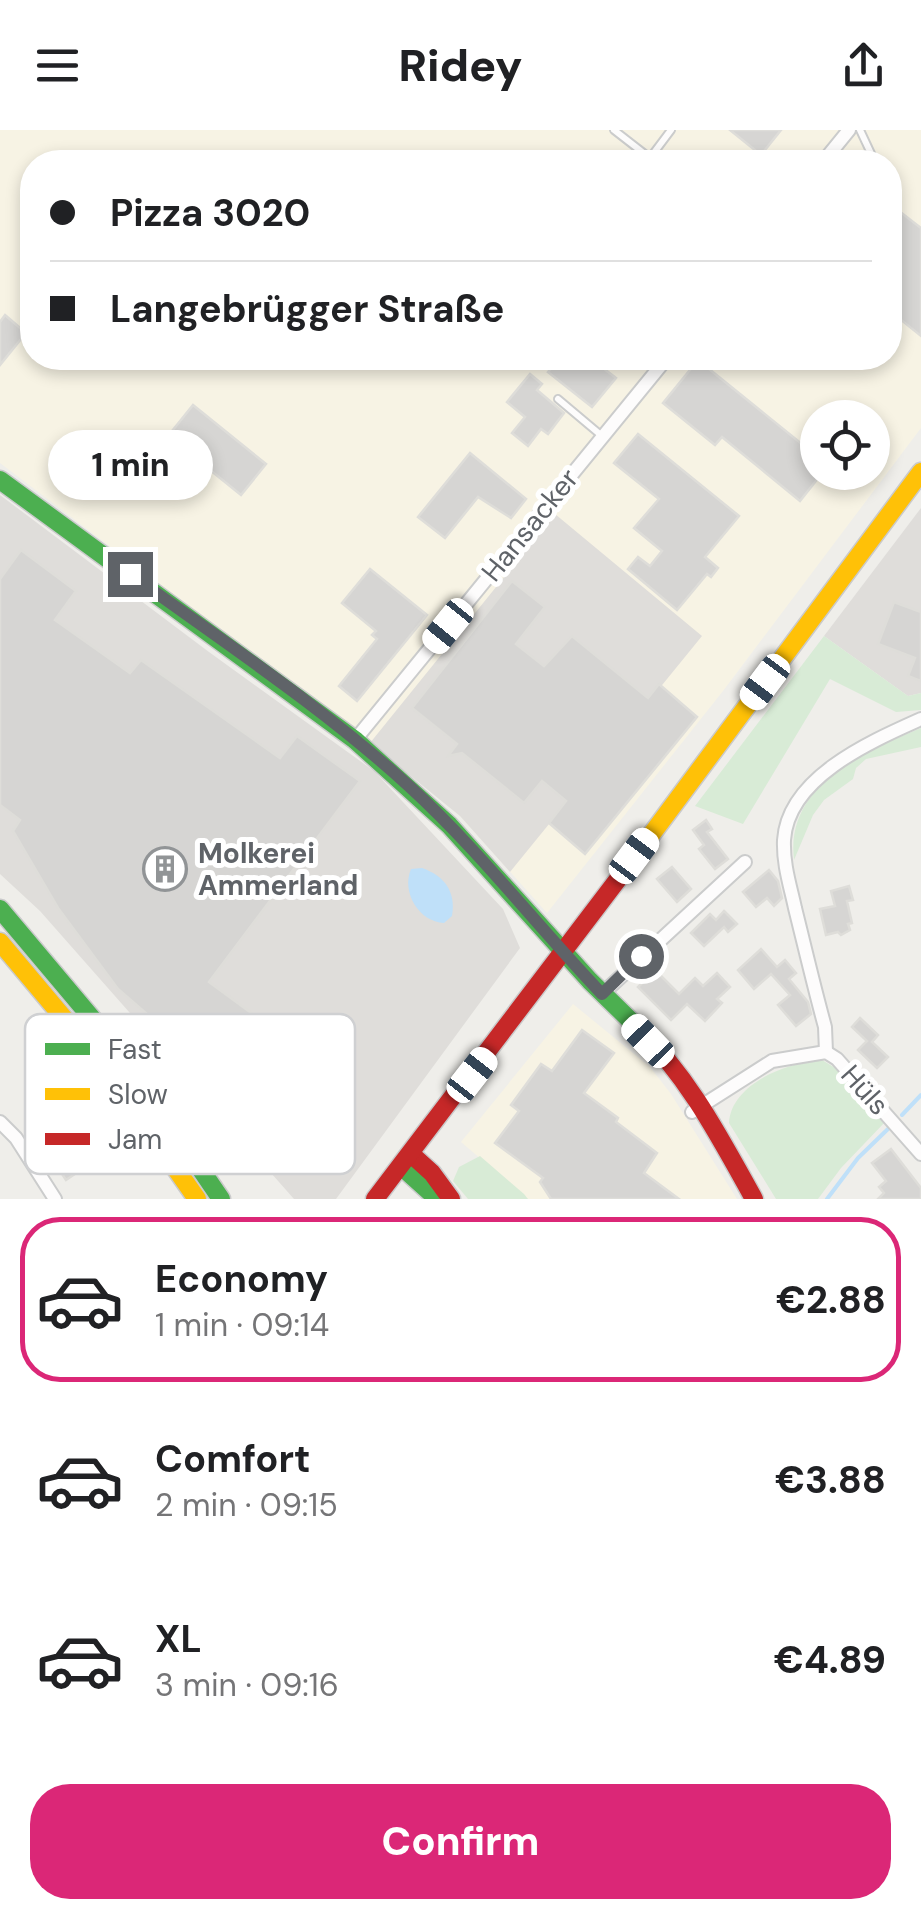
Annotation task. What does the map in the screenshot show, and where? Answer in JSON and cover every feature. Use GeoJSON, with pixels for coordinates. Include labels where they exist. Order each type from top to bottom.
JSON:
{"type":"FeatureCollection","features":[{"type":"Feature","properties":{"kind":"main road"},"geometry":{"type":"LineString","coordinates":[[375,1199],[921,472]]}},
{"type":"Feature","properties":{"kind":"main road"},"geometry":{"type":"LineString","coordinates":[[0,480],[355,740],[450,825],[648,1041],[697,1108],[734,1176],[751,1195]]}},
{"type":"Feature","properties":{"kind":"main road"},"geometry":{"type":"LineString","coordinates":[[0,909],[88,1014]]}},
{"type":"Feature","properties":{"kind":"main road"},"geometry":{"type":"LineString","coordinates":[[0,942],[62,1014]]}},
{"type":"Feature","properties":{"kind":"main road"},"geometry":{"type":"LineString","coordinates":[[406,1160],[442,1197]]}},
{"type":"Feature","properties":{"kind":"main road"},"geometry":{"type":"LineString","coordinates":[[181,1174],[197,1199]]}},
{"type":"Feature","properties":{"kind":"main road"},"geometry":{"type":"LineString","coordinates":[[205,1174],[222,1199]]}},
{"type":"Feature","properties":{"kind":"main road"},"geometry":{"type":"LineString","coordinates":[[406,1199],[442,1197]]}},
{"type":"Feature","properties":{"kind":"street"},"geometry":{"type":"LineString","coordinates":[[833,150],[849,130]]}},
{"type":"Feature","properties":{"kind":"street","name":"Hansacker"},"geometry":{"type":"LineString","coordinates":[[355,740],[656,370]]}},
{"type":"Feature","properties":{"kind":"street"},"geometry":{"type":"LineString","coordinates":[[826,1052],[825,1027],[784,866],[785,831],[806,791],[830,768],[854,750],[921,718]]}},
{"type":"Feature","properties":{"kind":"street"},"geometry":{"type":"LineString","coordinates":[[602,994],[745,862]]}},
{"type":"Feature","properties":{"kind":"street","name":"Hüls"},"geometry":{"type":"LineString","coordinates":[[697,1108],[772,1062],[826,1052],[837,1059],[921,1154]]}},
{"type":"Feature","properties":{"kind":"street"},"geometry":{"type":"LineString","coordinates":[[0,1122],[25,1152]]}},
{"type":"Feature","properties":{"kind":"street"},"geometry":{"type":"LineString","coordinates":[[40,1174],[56,1199]]}},
{"type":"Feature","properties":{"kind":"lane"},"geometry":{"type":"LineString","coordinates":[[614,130],[640,150]]}},
{"type":"Feature","properties":{"kind":"lane"},"geometry":{"type":"LineString","coordinates":[[558,399],[602,436]]}},
{"type":"Feature","properties":{"kind":"shaded area"},"geometry":{"type":"Polygon","coordinates":[[[0,130],[921,130],[921,428],[890,469],[890,400],[800,400],[800,490],[874,490],[723,691],[547,913],[460,816],[0,463],[0,130]]]}},
{"type":"Feature","properties":{"kind":"shaded area"},"geometry":{"type":"Polygon","coordinates":[[[0,495],[374,771],[503,909],[520,948],[355,1173],[355,1014],[131,1014],[40,911],[0,874],[0,495]]]}},
{"type":"Feature","properties":{"kind":"shaded area"},"geometry":{"type":"Polygon","coordinates":[[[921,508],[921,693],[908,696],[824,636],[921,508]]]}},
{"type":"Feature","properties":{"kind":"shaded area"},"geometry":{"type":"Polygon","coordinates":[[[555,514],[702,636],[510,872],[460,816],[370,743],[555,514]]]}},
{"type":"Feature","properties":{"kind":"shaded area"},"geometry":{"type":"Polygon","coordinates":[[[573,1004],[650,1067],[737,1199],[528,1199],[461,1142],[573,1004]]]}},
{"type":"Feature","properties":{"kind":"shaded area"},"geometry":{"type":"Polygon","coordinates":[[[272,1174],[354,1174],[336,1199],[294,1199],[272,1174]]]}},
{"type":"Feature","properties":{"kind":"green space"},"geometry":{"type":"Polygon","coordinates":[[[824,636],[908,696],[921,693],[921,710],[896,712],[830,679],[743,824],[695,806],[824,636]]]}},
{"type":"Feature","properties":{"kind":"green space"},"geometry":{"type":"Polygon","coordinates":[[[921,728],[921,747],[866,759],[856,768],[853,779],[824,800],[813,815],[794,860],[794,834],[802,811],[815,792],[853,761],[921,728]]]}},
{"type":"Feature","properties":{"kind":"green space"},"geometry":{"type":"Polygon","coordinates":[[[822,1060],[837,1069],[886,1121],[841,1168],[818,1199],[776,1199],[729,1123],[732,1109],[750,1086],[763,1078],[793,1065],[822,1060]]]}},
{"type":"Feature","properties":{"kind":"green space"},"geometry":{"type":"Polygon","coordinates":[[[480,1156],[528,1199],[468,1199],[453,1181],[459,1167],[480,1156]]]}},
{"type":"Feature","properties":{"kind":"water"},"geometry":{"type":"Polygon","coordinates":[[[422,868],[443,880],[450,892],[452,916],[444,923],[420,912],[410,896],[411,869],[422,868]]]}},
{"type":"Feature","properties":{"kind":"building"},"geometry":{"type":"Polygon","coordinates":[[[730,130],[781,130],[765,150],[755,150],[730,130]]]}},
{"type":"Feature","properties":{"kind":"building"},"geometry":{"type":"Polygon","coordinates":[[[902,213],[921,228],[921,336],[902,321],[902,213]]]}},
{"type":"Feature","properties":{"kind":"building"},"geometry":{"type":"Polygon","coordinates":[[[5,315],[20,328],[20,340],[0,365],[0,322],[5,315]]]}},
{"type":"Feature","properties":{"kind":"building"},"geometry":{"type":"Polygon","coordinates":[[[606,370],[616,378],[592,407],[548,372],[606,370]]]}},
{"type":"Feature","properties":{"kind":"building"},"geometry":{"type":"Polygon","coordinates":[[[690,370],[710,370],[800,442],[800,490],[809,490],[800,501],[722,437],[715,445],[663,403],[690,370]]]}},
{"type":"Feature","properties":{"kind":"building"},"geometry":{"type":"Polygon","coordinates":[[[530,374],[542,384],[537,390],[564,413],[548,434],[541,429],[528,446],[512,433],[525,417],[507,402],[530,374]]]}},
{"type":"Feature","properties":{"kind":"building"},"geometry":{"type":"Polygon","coordinates":[[[193,405],[266,464],[241,495],[168,436],[193,405]]]}},
{"type":"Feature","properties":{"kind":"building"},"geometry":{"type":"Polygon","coordinates":[[[638,434],[739,516],[705,557],[718,568],[711,577],[707,574],[677,610],[628,569],[638,557],[650,566],[662,551],[634,528],[659,499],[614,463],[638,434]]]}},
{"type":"Feature","properties":{"kind":"building"},"geometry":{"type":"Polygon","coordinates":[[[107,439],[120,451],[105,468],[92,457],[107,439]]]}},
{"type":"Feature","properties":{"kind":"building"},"geometry":{"type":"Polygon","coordinates":[[[470,453],[526,499],[511,518],[478,497],[445,538],[418,517],[470,453]]]}},
{"type":"Feature","properties":{"kind":"building","name":"Molkerei Ammerland"},"geometry":{"type":"Polygon","coordinates":[[[21,550],[76,591],[55,620],[130,673],[141,660],[280,758],[297,736],[360,781],[209,982],[253,1014],[147,1014],[118,989],[58,908],[13,831],[20,820],[0,805],[0,579],[21,550]]]}},
{"type":"Feature","properties":{"kind":"building"},"geometry":{"type":"Polygon","coordinates":[[[370,569],[427,615],[357,701],[339,686],[377,639],[372,635],[376,631],[342,603],[370,569]]]}},
{"type":"Feature","properties":{"kind":"building"},"geometry":{"type":"Polygon","coordinates":[[[512,581],[545,607],[516,644],[544,666],[572,636],[648,698],[659,684],[697,717],[585,854],[549,823],[566,801],[542,781],[524,803],[462,753],[448,756],[457,744],[412,708],[512,581]]]}},
{"type":"Feature","properties":{"kind":"building"},"geometry":{"type":"Polygon","coordinates":[[[894,602],[921,612],[921,681],[908,676],[915,658],[878,644],[894,602]]]}},
{"type":"Feature","properties":{"kind":"building"},"geometry":{"type":"Polygon","coordinates":[[[706,820],[712,829],[707,832],[728,859],[715,869],[699,849],[704,845],[693,830],[706,820]]]}},
{"type":"Feature","properties":{"kind":"building"},"geometry":{"type":"Polygon","coordinates":[[[672,867],[691,889],[677,902],[657,879],[672,867]]]}},
{"type":"Feature","properties":{"kind":"building"},"geometry":{"type":"Polygon","coordinates":[[[769,870],[778,881],[782,898],[774,906],[767,898],[756,907],[743,892],[769,870]]]}},
{"type":"Feature","properties":{"kind":"building"},"geometry":{"type":"Polygon","coordinates":[[[849,886],[853,900],[847,901],[850,930],[841,935],[826,935],[820,909],[835,906],[831,891],[849,886]]]}},
{"type":"Feature","properties":{"kind":"building"},"geometry":{"type":"Polygon","coordinates":[[[724,911],[737,924],[728,932],[724,927],[704,946],[691,933],[710,914],[716,920],[724,911]]]}},
{"type":"Feature","properties":{"kind":"building"},"geometry":{"type":"Polygon","coordinates":[[[761,949],[777,967],[785,960],[796,973],[789,979],[808,1002],[811,1014],[796,1026],[778,1005],[790,995],[771,974],[754,989],[738,970],[761,949]]]}},
{"type":"Feature","properties":{"kind":"building"},"geometry":{"type":"Polygon","coordinates":[[[655,970],[679,994],[695,978],[703,986],[717,973],[730,987],[717,999],[722,1003],[705,1021],[687,1004],[671,1020],[638,987],[655,970]]]}},
{"type":"Feature","properties":{"kind":"building"},"geometry":{"type":"Polygon","coordinates":[[[860,1018],[878,1035],[872,1042],[888,1057],[877,1068],[858,1050],[867,1041],[852,1027],[860,1018]]]}},
{"type":"Feature","properties":{"kind":"building"},"geometry":{"type":"Polygon","coordinates":[[[582,1030],[614,1053],[584,1093],[657,1153],[644,1173],[679,1199],[551,1199],[540,1182],[543,1178],[495,1143],[519,1111],[511,1105],[541,1064],[552,1071],[582,1030]]]}},
{"type":"Feature","properties":{"kind":"building"},"geometry":{"type":"Polygon","coordinates":[[[891,1149],[921,1188],[921,1199],[878,1199],[884,1193],[879,1187],[886,1181],[872,1163],[891,1149]]]}},
{"type":"Feature","properties":{"kind":"waterway"},"geometry":{"type":"LineString","coordinates":[[902,1115],[921,1095]]}},
{"type":"Feature","properties":{"kind":"waterway"},"geometry":{"type":"LineString","coordinates":[[827,1199],[858,1158],[889,1128]]}},
{"type":"Feature","properties":{"kind":"traffic: fast"},"geometry":{"type":"LineString","coordinates":[[0,480],[355,740],[449,825],[590,981],[636,1026]]}},
{"type":"Feature","properties":{"kind":"traffic: fast"},"geometry":{"type":"LineString","coordinates":[[0,909],[88,1014]]}},
{"type":"Feature","properties":{"kind":"traffic: fast"},"geometry":{"type":"LineString","coordinates":[[401,1166],[432,1194]]}},
{"type":"Feature","properties":{"kind":"traffic: fast"},"geometry":{"type":"LineString","coordinates":[[204,1174],[221,1199]]}},
{"type":"Feature","properties":{"kind":"traffic: slow"},"geometry":{"type":"LineString","coordinates":[[625,870],[921,472]]}},
{"type":"Feature","properties":{"kind":"traffic: slow"},"geometry":{"type":"LineString","coordinates":[[0,942],[60,1014]]}},
{"type":"Feature","properties":{"kind":"traffic: slow"},"geometry":{"type":"LineString","coordinates":[[180,1174],[197,1199]]}},
{"type":"Feature","properties":{"kind":"traffic: jam"},"geometry":{"type":"LineString","coordinates":[[375,1199],[625,870]]}},
{"type":"Feature","properties":{"kind":"traffic: jam"},"geometry":{"type":"LineString","coordinates":[[636,1026],[687,1086],[754,1199]]}},
{"type":"Feature","properties":{"kind":"traffic: jam"},"geometry":{"type":"LineString","coordinates":[[411,1154],[432,1173],[451,1199]]}},
{"type":"Feature","properties":{"kind":"place","name":"Molkerei Ammerland"},"geometry":{"type":"Point","coordinates":[165,869]}},
{"type":"Feature","properties":{"kind":"route"},"geometry":{"type":"LineString","coordinates":[[130,574],[355,740],[409,786],[450,825],[602,994],[641,956]]}}]}
